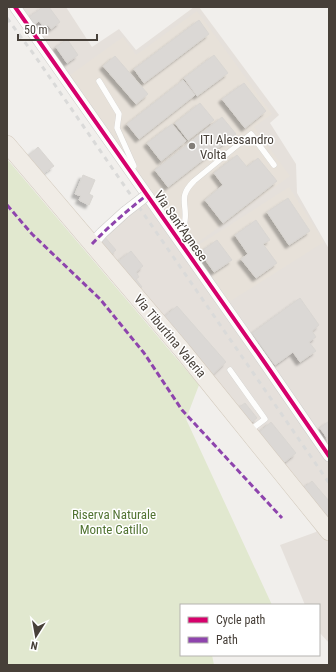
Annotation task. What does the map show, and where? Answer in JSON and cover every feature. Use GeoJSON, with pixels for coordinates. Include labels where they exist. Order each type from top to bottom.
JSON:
{"type":"FeatureCollection","features":[{"type":"Feature","properties":{"kind":"main road","name":"Via Tiburtina Valeria"},"geometry":{"type":"LineString","coordinates":[[7,144],[182,350],[329,532]]}},
{"type":"Feature","properties":{"kind":"street","name":"Via Sant'Agnese"},"geometry":{"type":"LineString","coordinates":[[15,7],[329,456]]}},
{"type":"Feature","properties":{"kind":"street"},"geometry":{"type":"LineString","coordinates":[[92,244],[125,212],[147,195]]}},
{"type":"Feature","properties":{"kind":"lane"},"geometry":{"type":"LineString","coordinates":[[99,81],[118,114],[116,128],[134,166],[130,170]]}},
{"type":"Feature","properties":{"kind":"lane"},"geometry":{"type":"LineString","coordinates":[[177,238],[183,230],[185,222],[184,197],[188,189],[194,181],[251,134],[274,165]]}},
{"type":"Feature","properties":{"kind":"lane"},"geometry":{"type":"LineString","coordinates":[[230,370],[264,418],[248,432]]}},
{"type":"Feature","properties":{"kind":"shaded area"},"geometry":{"type":"Polygon","coordinates":[[[15,7],[66,7],[92,47],[119,29],[136,50],[194,7],[199,7],[279,115],[270,123],[296,164],[297,193],[329,249],[329,643],[320,633],[320,604],[305,604],[280,545],[316,532],[321,522],[89,241],[144,190],[15,7]]]}},
{"type":"Feature","properties":{"kind":"shaded area","name":"ITI Alessandro Volta"},"geometry":{"type":"Polygon","coordinates":[[[197,11],[272,114],[254,127],[290,176],[190,248],[66,78],[123,37],[136,55],[197,11]]]}},
{"type":"Feature","properties":{"kind":"shaded area"},"geometry":{"type":"Polygon","coordinates":[[[289,187],[324,242],[229,302],[194,248],[289,187]]]}},
{"type":"Feature","properties":{"kind":"green space","name":"Riserva Naturale Monte Catillo"},"geometry":{"type":"Polygon","coordinates":[[[7,159],[199,385],[186,419],[272,604],[180,604],[180,656],[212,656],[214,665],[7,665],[7,159]]]}},
{"type":"Feature","properties":{"kind":"building"},"geometry":{"type":"Polygon","coordinates":[[[43,7],[49,7],[60,22],[51,29],[48,25],[44,27],[39,21],[34,25],[29,17],[43,7]]]}},
{"type":"Feature","properties":{"kind":"building"},"geometry":{"type":"Polygon","coordinates":[[[199,20],[209,34],[144,83],[134,69],[199,20]]]}},
{"type":"Feature","properties":{"kind":"building"},"geometry":{"type":"Polygon","coordinates":[[[67,39],[78,55],[67,63],[56,47],[67,39]]]}},
{"type":"Feature","properties":{"kind":"building"},"geometry":{"type":"Polygon","coordinates":[[[214,55],[228,73],[197,96],[184,78],[214,55]]]}},
{"type":"Feature","properties":{"kind":"building"},"geometry":{"type":"Polygon","coordinates":[[[115,56],[148,94],[136,104],[103,66],[115,56]]]}},
{"type":"Feature","properties":{"kind":"building"},"geometry":{"type":"Polygon","coordinates":[[[183,80],[195,95],[139,139],[127,124],[183,80]]]}},
{"type":"Feature","properties":{"kind":"building"},"geometry":{"type":"Polygon","coordinates":[[[244,83],[266,111],[245,128],[222,99],[244,83]]]}},
{"type":"Feature","properties":{"kind":"building"},"geometry":{"type":"Polygon","coordinates":[[[200,103],[214,120],[188,140],[175,123],[200,103]]]}},
{"type":"Feature","properties":{"kind":"building"},"geometry":{"type":"Polygon","coordinates":[[[222,117],[236,134],[168,187],[155,170],[222,117]]]}},
{"type":"Feature","properties":{"kind":"building"},"geometry":{"type":"Polygon","coordinates":[[[172,124],[186,141],[161,161],[147,143],[172,124]]]}},
{"type":"Feature","properties":{"kind":"building"},"geometry":{"type":"Polygon","coordinates":[[[38,147],[54,166],[43,174],[28,156],[38,147]]]}},
{"type":"Feature","properties":{"kind":"building"},"geometry":{"type":"Polygon","coordinates":[[[237,155],[247,167],[258,158],[277,181],[223,223],[205,200],[223,185],[214,173],[237,155]]]}},
{"type":"Feature","properties":{"kind":"building"},"geometry":{"type":"Polygon","coordinates":[[[83,175],[95,180],[89,194],[93,196],[89,205],[79,200],[81,196],[75,194],[83,175]]]}},
{"type":"Feature","properties":{"kind":"building"},"geometry":{"type":"Polygon","coordinates":[[[288,198],[310,231],[289,245],[267,212],[288,198]]]}},
{"type":"Feature","properties":{"kind":"building"},"geometry":{"type":"Polygon","coordinates":[[[256,220],[270,240],[263,244],[277,263],[256,278],[241,259],[248,254],[235,235],[256,220]]]}},
{"type":"Feature","properties":{"kind":"building"},"geometry":{"type":"Polygon","coordinates":[[[104,236],[116,250],[108,257],[96,242],[104,236]]]}},
{"type":"Feature","properties":{"kind":"building"},"geometry":{"type":"Polygon","coordinates":[[[217,240],[232,260],[214,272],[200,252],[217,240]]]}},
{"type":"Feature","properties":{"kind":"building"},"geometry":{"type":"Polygon","coordinates":[[[131,251],[143,266],[136,272],[139,277],[136,279],[142,287],[137,291],[115,264],[131,251]]]}},
{"type":"Feature","properties":{"kind":"building"},"geometry":{"type":"Polygon","coordinates":[[[300,298],[319,325],[312,331],[316,337],[309,342],[316,351],[300,362],[293,352],[275,365],[252,333],[300,298]]]}},
{"type":"Feature","properties":{"kind":"building"},"geometry":{"type":"Polygon","coordinates":[[[177,306],[226,362],[211,376],[162,319],[177,306]]]}},
{"type":"Feature","properties":{"kind":"building"},"geometry":{"type":"Polygon","coordinates":[[[245,403],[257,418],[248,425],[236,409],[245,403]]]}},
{"type":"Feature","properties":{"kind":"building"},"geometry":{"type":"Polygon","coordinates":[[[329,421],[329,441],[320,428],[329,421]]]}},
{"type":"Feature","properties":{"kind":"building"},"geometry":{"type":"Polygon","coordinates":[[[271,422],[296,453],[281,465],[256,435],[271,422]]]}},
{"type":"Feature","properties":{"kind":"building"},"geometry":{"type":"Polygon","coordinates":[[[312,481],[329,501],[329,514],[323,519],[301,490],[312,481]]]}},
{"type":"Feature","properties":{"kind":"railway"},"geometry":{"type":"LineString","coordinates":[[7,18],[35,56],[329,483]]}},
{"type":"Feature","properties":{"kind":"marked path"},"geometry":{"type":"LineString","coordinates":[[92,244],[119,218],[147,195]]}},
{"type":"Feature","properties":{"kind":"marked path"},"geometry":{"type":"LineString","coordinates":[[7,205],[32,234],[100,299],[144,353],[182,410],[282,518]]}},
{"type":"Feature","properties":{"kind":"cycle path"},"geometry":{"type":"LineString","coordinates":[[15,7],[329,456]]}},
{"type":"Feature","properties":{"kind":"place","name":"ITI Alessandro Volta"},"geometry":{"type":"Point","coordinates":[192,146]}}]}
